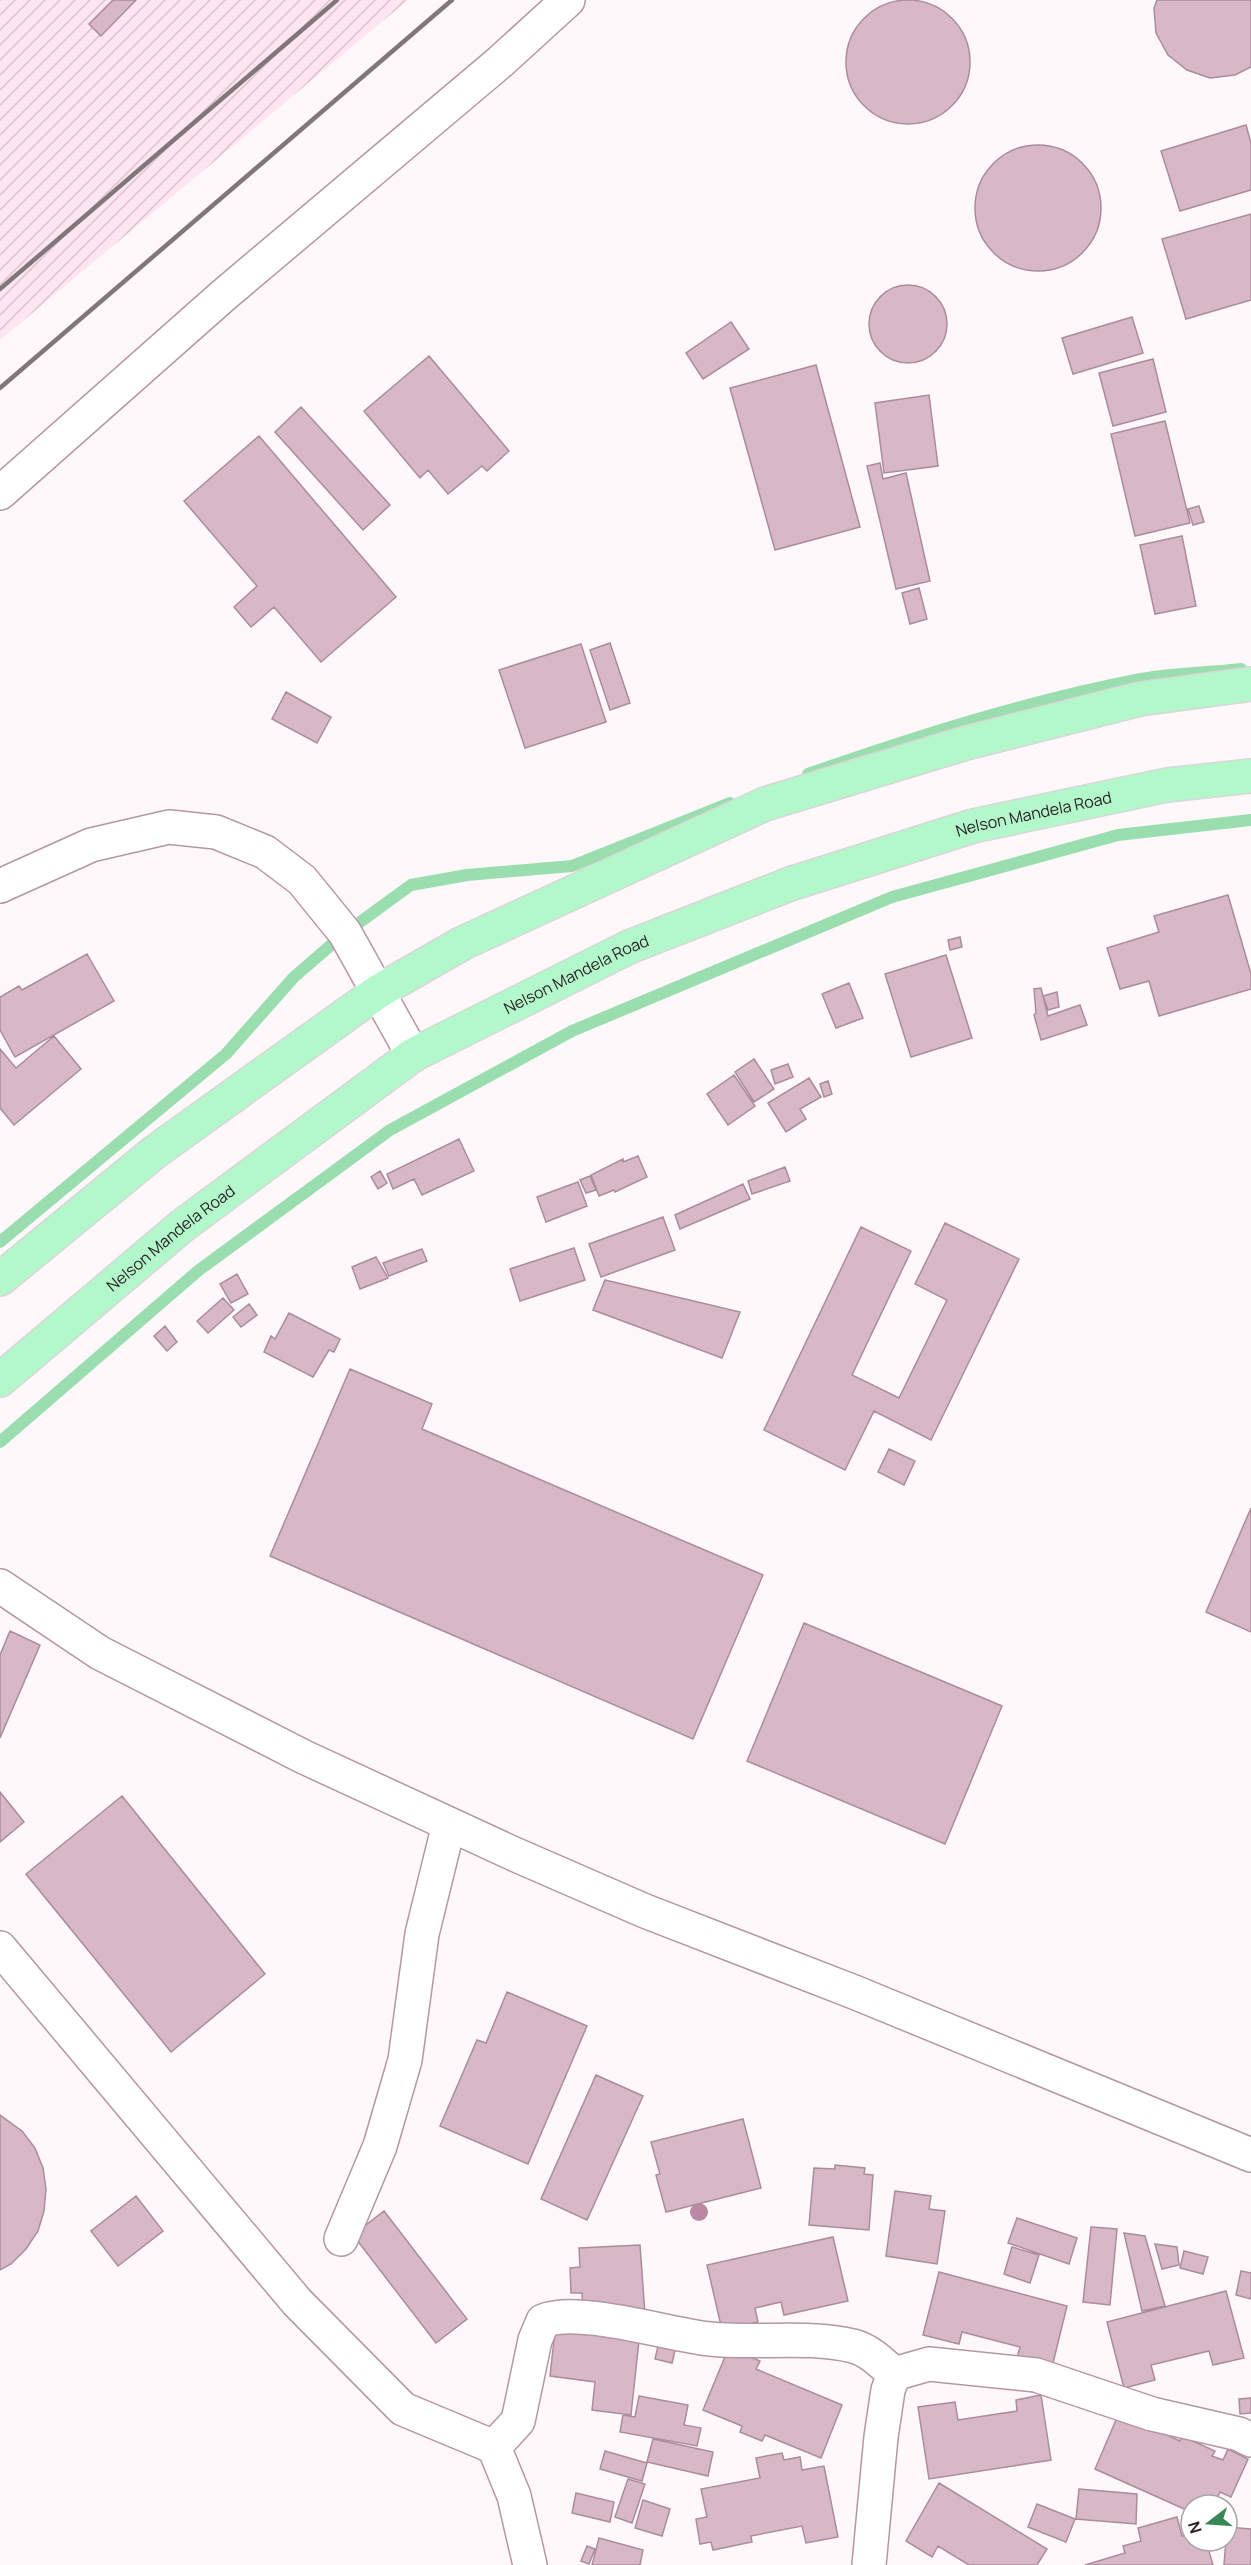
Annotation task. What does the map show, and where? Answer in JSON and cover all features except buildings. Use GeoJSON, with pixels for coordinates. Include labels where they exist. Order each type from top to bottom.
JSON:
{"type":"FeatureCollection","features":[{"type":"Feature","properties":{"kind":"main road"},"geometry":{"type":"LineString","coordinates":[[0,1278],[156,1151],[379,991],[463,944],[765,804],[966,743],[1140,699],[1251,684]]}},
{"type":"Feature","properties":{"kind":"main road","name":"Nelson Mandela Road"},"geometry":{"type":"LineString","coordinates":[[0,1380],[182,1226],[413,1055],[629,947],[790,884],[973,826],[1167,784],[1251,776]]}},
{"type":"Feature","properties":{"kind":"street"},"geometry":{"type":"LineString","coordinates":[[0,493],[225,294],[500,62],[568,0]]}},
{"type":"Feature","properties":{"kind":"street"},"geometry":{"type":"LineString","coordinates":[[0,886],[92,845],[169,827],[216,832],[265,852],[302,880],[345,933],[413,1055]]}},
{"type":"Feature","properties":{"kind":"street"},"geometry":{"type":"LineString","coordinates":[[0,1586],[100,1653],[304,1757],[448,1824],[645,1911],[854,1992],[1251,2155]]}},
{"type":"Feature","properties":{"kind":"street"},"geometry":{"type":"LineString","coordinates":[[341,2239],[380,2146],[405,2060],[422,1934],[448,1824]]}},
{"type":"Feature","properties":{"kind":"street"},"geometry":{"type":"LineString","coordinates":[[0,1948],[297,2302],[403,2409],[494,2447],[514,2496],[530,2565]]}},
{"type":"Feature","properties":{"kind":"street"},"geometry":{"type":"LineString","coordinates":[[494,2447],[518,2421],[535,2340],[543,2321],[549,2318],[563,2316],[614,2321],[711,2339],[779,2340],[854,2346],[867,2351],[894,2374]]}},
{"type":"Feature","properties":{"kind":"street"},"geometry":{"type":"LineString","coordinates":[[894,2374],[928,2364],[1036,2375],[1152,2414],[1239,2434],[1251,2440]]}},
{"type":"Feature","properties":{"kind":"street"},"geometry":{"type":"LineString","coordinates":[[869,2565],[881,2437],[888,2390],[894,2374]]}},
{"type":"Feature","properties":{"kind":"shaded area"},"geometry":{"type":"Polygon","coordinates":[[[0,0],[408,0],[0,340],[0,0]]]}},
{"type":"Feature","properties":{"kind":"waterway"},"geometry":{"type":"LineString","coordinates":[[808,774],[931,733],[1056,698],[1153,677],[1241,669]]}},
{"type":"Feature","properties":{"kind":"waterway"},"geometry":{"type":"LineString","coordinates":[[0,1242],[226,1054],[294,977],[345,933],[411,885],[467,875],[572,866],[730,803]]}},
{"type":"Feature","properties":{"kind":"waterway"},"geometry":{"type":"LineString","coordinates":[[0,1442],[199,1270],[390,1130],[572,1031],[892,897],[1118,835],[1251,820]]}},
{"type":"Feature","properties":{"kind":"railway"},"geometry":{"type":"LineString","coordinates":[[0,289],[337,0]]}},
{"type":"Feature","properties":{"kind":"railway"},"geometry":{"type":"LineString","coordinates":[[0,388],[452,0]]}}]}
